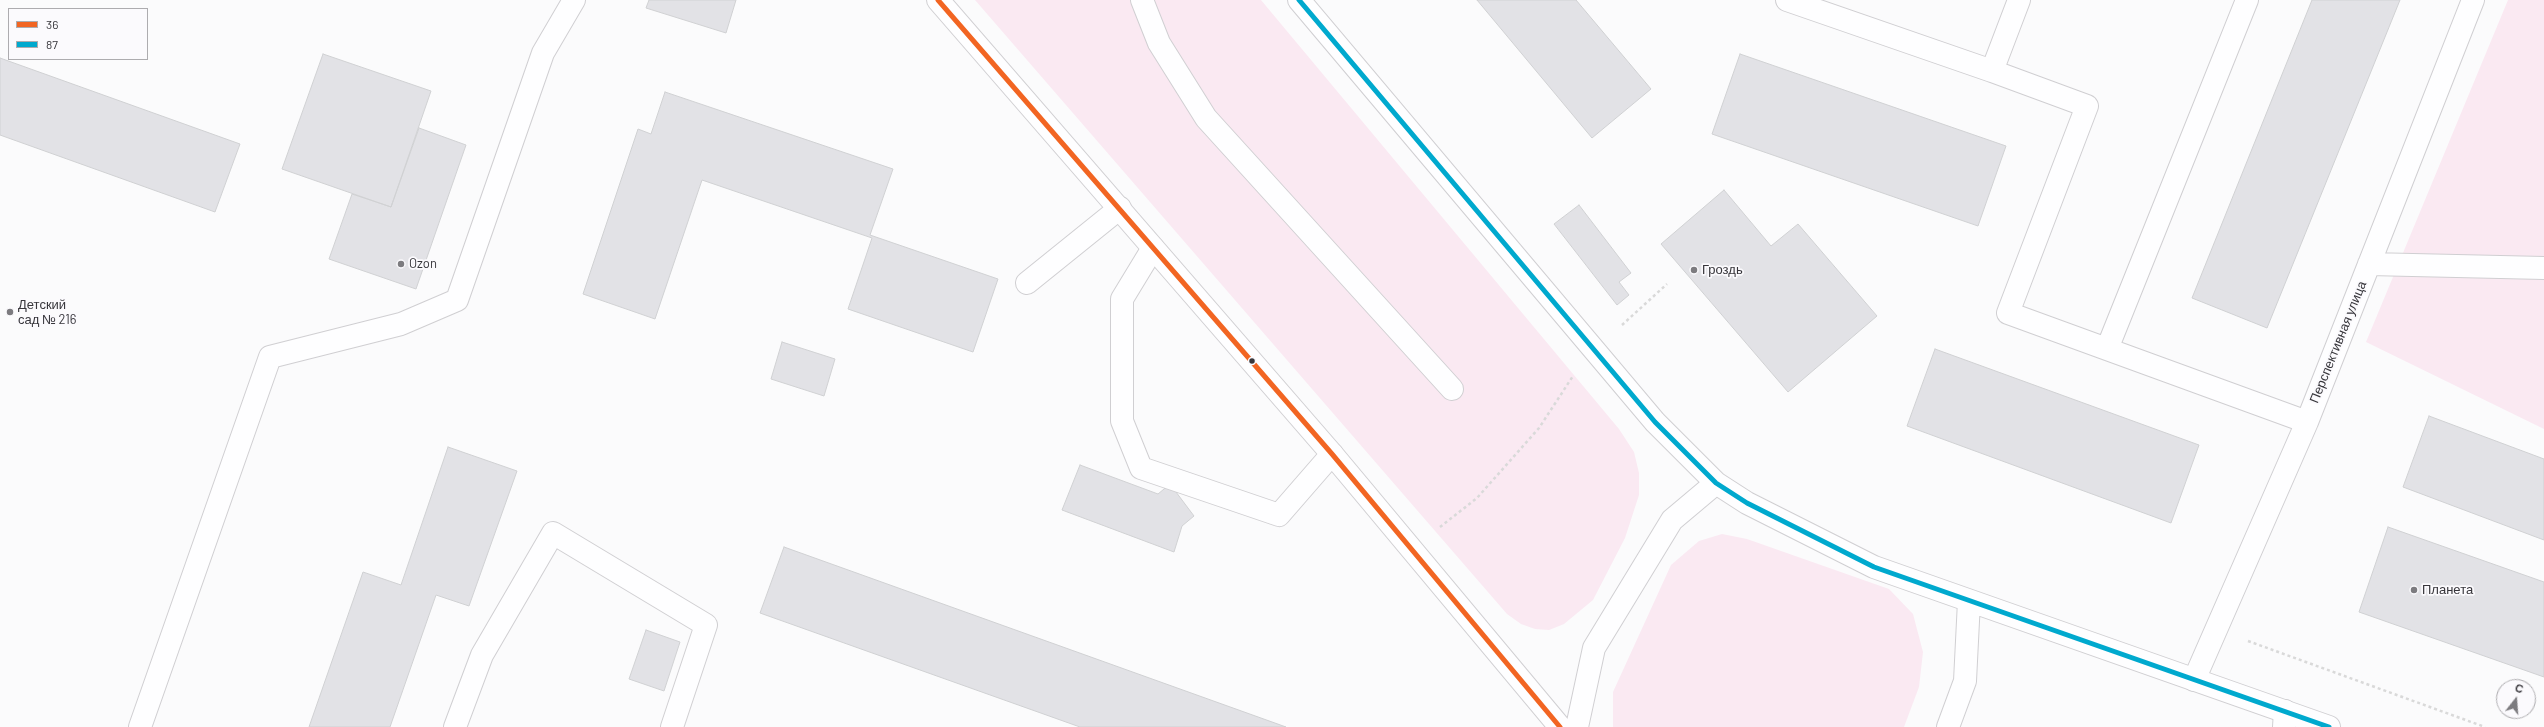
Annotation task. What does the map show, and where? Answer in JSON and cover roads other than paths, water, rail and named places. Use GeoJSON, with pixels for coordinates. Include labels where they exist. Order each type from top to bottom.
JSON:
{"type":"FeatureCollection","features":[{"type":"Feature","properties":{"kind":"main road"},"geometry":{"type":"LineString","coordinates":[[140,727],[270,357],[401,324],[457,300],[543,53],[574,0]]}},
{"type":"Feature","properties":{"kind":"main road"},"geometry":{"type":"LineString","coordinates":[[938,0],[1332,454],[1560,727]]}},
{"type":"Feature","properties":{"kind":"main road"},"geometry":{"type":"LineString","coordinates":[[1142,0],[1159,43],[1206,118],[1452,389]]}},
{"type":"Feature","properties":{"kind":"main road"},"geometry":{"type":"LineString","coordinates":[[1299,0],[1655,422],[1716,483],[1747,502],[1874,567],[2194,680],[2284,719],[2329,727]]}},
{"type":"Feature","properties":{"kind":"main road"},"geometry":{"type":"LineString","coordinates":[[1787,0],[1992,71],[2087,106],[2008,313],[2307,422]]}},
{"type":"Feature","properties":{"kind":"main road"},"geometry":{"type":"LineString","coordinates":[[1992,71],[2019,0]]}},
{"type":"Feature","properties":{"kind":"main road"},"geometry":{"type":"LineString","coordinates":[[2107,349],[2247,0]]}},
{"type":"Feature","properties":{"kind":"main road","name":"Перспективная улица"},"geometry":{"type":"LineString","coordinates":[[2194,680],[2215,629],[2307,422],[2474,0]]}},
{"type":"Feature","properties":{"kind":"main road"},"geometry":{"type":"LineString","coordinates":[[1027,283],[1120,208]]}},
{"type":"Feature","properties":{"kind":"main road"},"geometry":{"type":"LineString","coordinates":[[1153,248],[1122,299],[1122,421],[1141,468],[1279,515],[1332,454]]}},
{"type":"Feature","properties":{"kind":"main road"},"geometry":{"type":"LineString","coordinates":[[2369,264],[2544,268]]}},
{"type":"Feature","properties":{"kind":"main road"},"geometry":{"type":"LineString","coordinates":[[1577,727],[1594,648],[1672,520],[1716,483]]}},
{"type":"Feature","properties":{"kind":"main road"},"geometry":{"type":"LineString","coordinates":[[455,727],[482,655],[553,533],[706,625],[672,727]]}},
{"type":"Feature","properties":{"kind":"main road"},"geometry":{"type":"LineString","coordinates":[[1948,727],[1965,681],[1969,601]]}},
{"type":"Feature","properties":{"kind":"place","name":"Ozon"},"geometry":{"type":"Point","coordinates":[401,264]}},
{"type":"Feature","properties":{"kind":"place","name":"Гроздь"},"geometry":{"type":"Point","coordinates":[1694,270]}},
{"type":"Feature","properties":{"kind":"place","name":"Детский сад № 216"},"geometry":{"type":"Point","coordinates":[10,312]}},
{"type":"Feature","properties":{"kind":"place","name":"Планета"},"geometry":{"type":"Point","coordinates":[2414,590]}}]}
